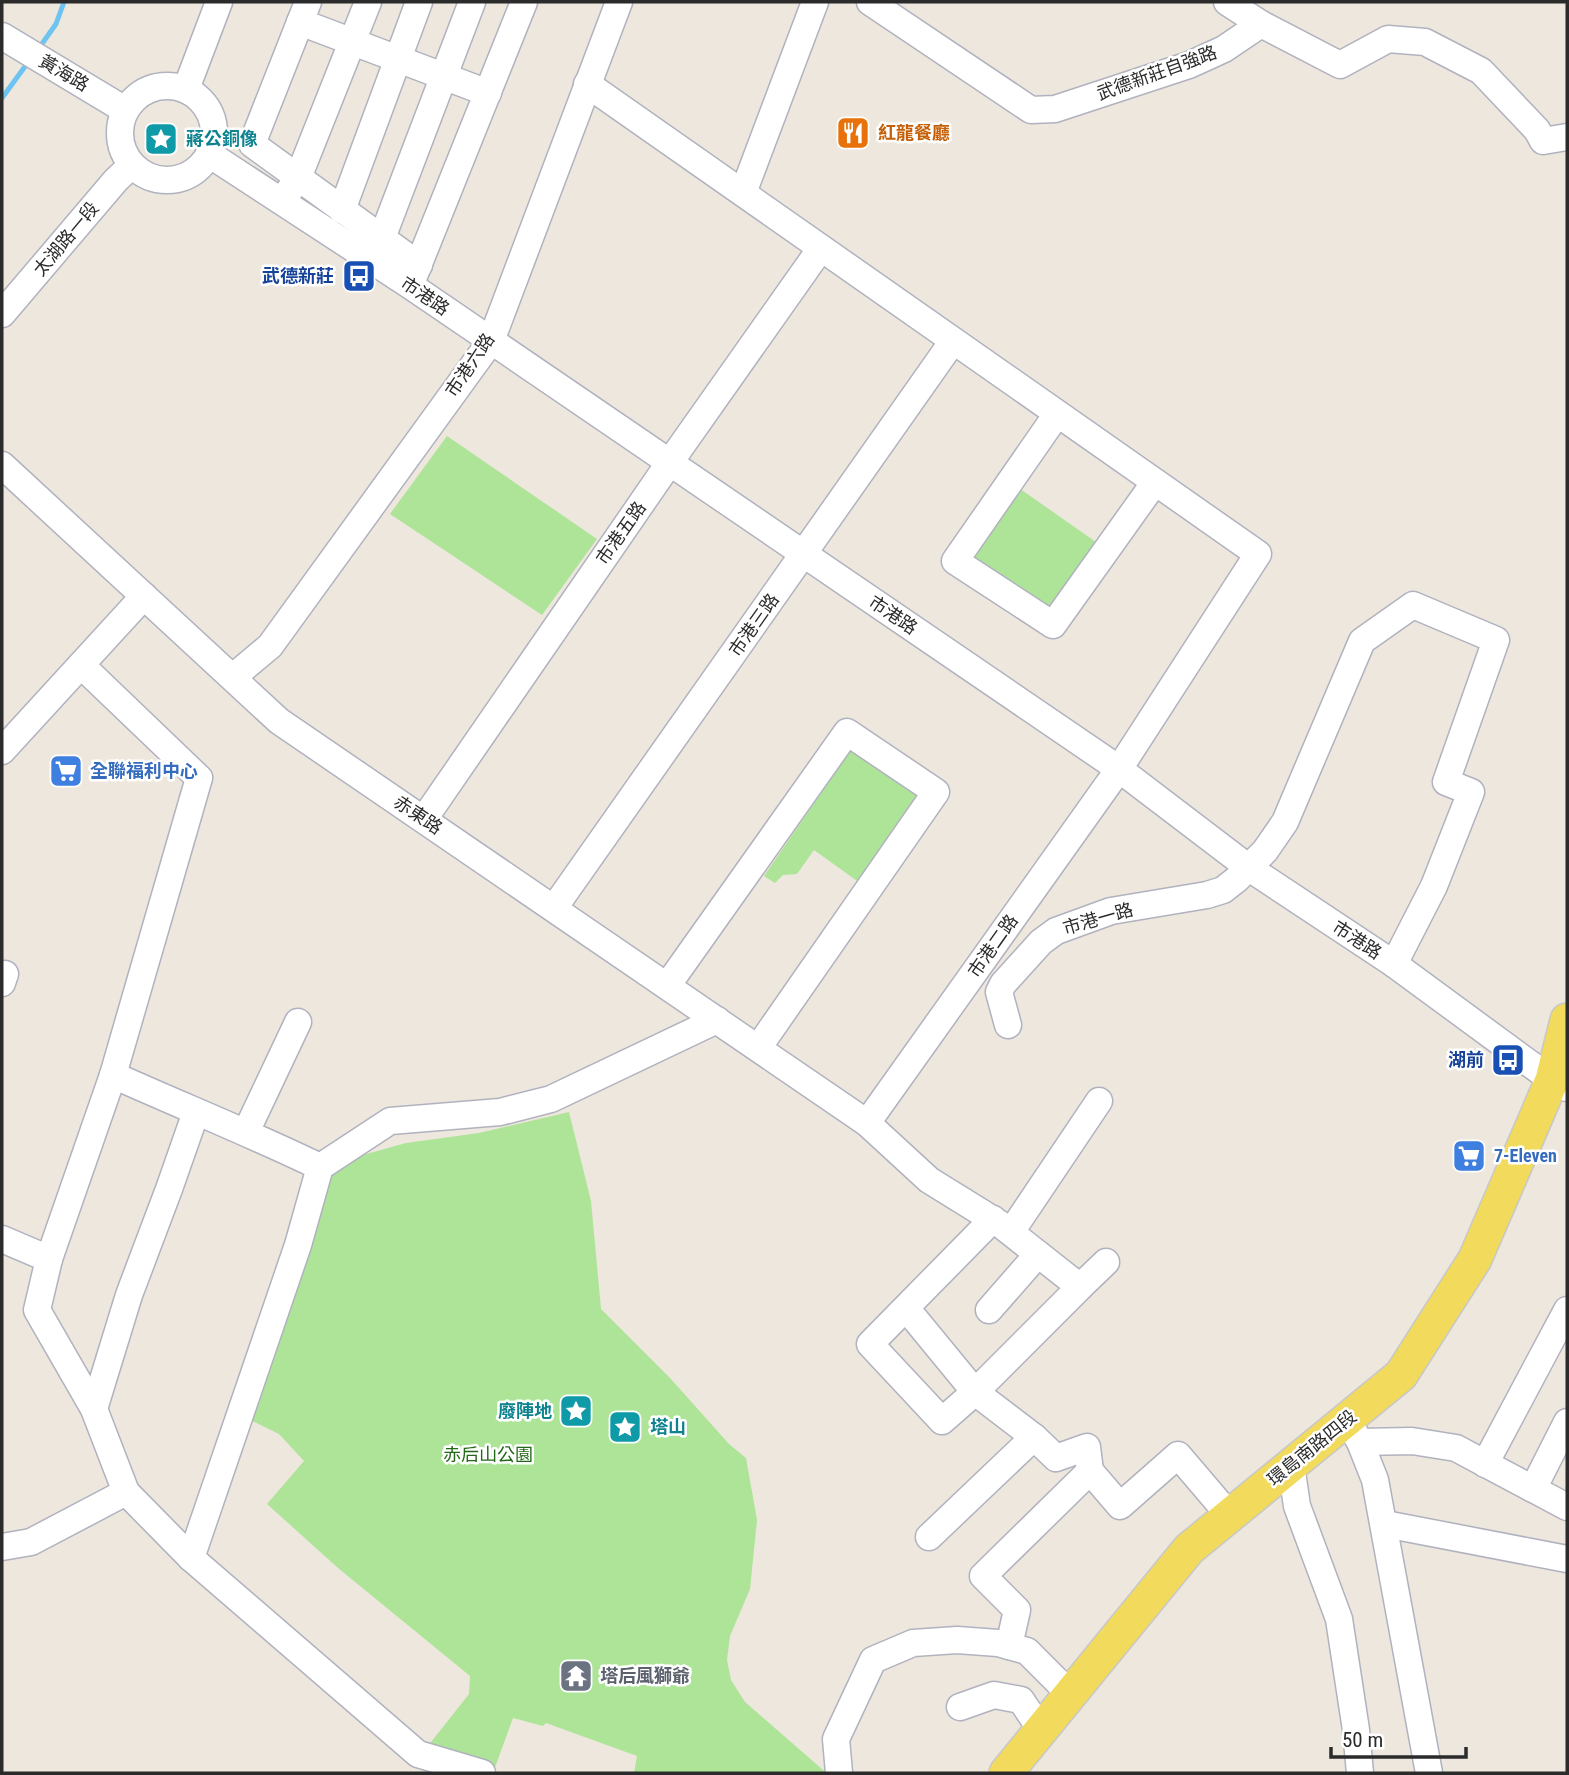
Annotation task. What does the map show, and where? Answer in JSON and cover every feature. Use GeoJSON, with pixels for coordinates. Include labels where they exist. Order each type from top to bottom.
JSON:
{"type":"FeatureCollection","features":[{"type":"Feature","properties":{"kind":"main road","name":"環島南路四段"},"geometry":{"type":"LineString","coordinates":[[1006,1773],[1189,1549],[1291,1465],[1353,1431],[1401,1375],[1475,1259],[1560,1084],[1567,1020]]}},
{"type":"Feature","properties":{"kind":"street"},"geometry":{"type":"LineString","coordinates":[[186,89],[219,2]]}},
{"type":"Feature","properties":{"kind":"street"},"geometry":{"type":"LineString","coordinates":[[282,201],[298,178],[368,2]]}},
{"type":"Feature","properties":{"kind":"street"},"geometry":{"type":"LineString","coordinates":[[342,209],[419,2]]}},
{"type":"Feature","properties":{"kind":"street"},"geometry":{"type":"LineString","coordinates":[[382,238],[472,2]]}},
{"type":"Feature","properties":{"kind":"street"},"geometry":{"type":"LineString","coordinates":[[488,93],[352,42],[304,12],[252,144],[382,238],[415,276],[488,93],[524,2]]}},
{"type":"Feature","properties":{"kind":"street","name":"市港六路"},"geometry":{"type":"LineString","coordinates":[[233,677],[270,646],[491,341],[619,2]]}},
{"type":"Feature","properties":{"kind":"street"},"geometry":{"type":"LineString","coordinates":[[743,193],[815,2]]}},
{"type":"Feature","properties":{"kind":"street","name":"武德新莊自強路"},"geometry":{"type":"LineString","coordinates":[[870,2],[1031,110],[1055,109],[1189,65],[1224,48],[1261,24]]}},
{"type":"Feature","properties":{"kind":"street"},"geometry":{"type":"LineString","coordinates":[[1227,2],[1261,24],[1340,65],[1388,39],[1425,43],[1480,71],[1536,130],[1555,139]]}},
{"type":"Feature","properties":{"kind":"street","name":"黃海路"},"geometry":{"type":"LineString","coordinates":[[8,40],[125,110]]}},
{"type":"Feature","properties":{"kind":"street"},"geometry":{"type":"LineString","coordinates":[[587,84],[1155,482],[1053,625],[955,561],[1057,414]]}},
{"type":"Feature","properties":{"kind":"street"},"geometry":{"type":"LineString","coordinates":[[172,85],[186,89],[199,97],[209,109],[214,124],[214,139],[209,155],[200,167],[188,176],[159,180],[132,165],[124,153],[120,124],[133,99],[152,88],[172,85]]}},
{"type":"Feature","properties":{"kind":"street","name":"市港路"},"geometry":{"type":"LineString","coordinates":[[209,155],[282,201],[415,276],[491,341],[1119,769],[1249,868],[1394,964],[1560,1084]]}},
{"type":"Feature","properties":{"kind":"street","name":"太湖路一段"},"geometry":{"type":"LineString","coordinates":[[2,314],[116,180],[132,165]]}},
{"type":"Feature","properties":{"kind":"street","name":"市港五路"},"geometry":{"type":"LineString","coordinates":[[424,819],[821,248]]}},
{"type":"Feature","properties":{"kind":"street","name":"市港三路"},"geometry":{"type":"LineString","coordinates":[[554,908],[953,341]]}},
{"type":"Feature","properties":{"kind":"street","name":"赤東路"},"geometry":{"type":"LineString","coordinates":[[2,465],[279,721],[867,1123],[929,1180],[1002,1226],[1080,1287]]}},
{"type":"Feature","properties":{"kind":"street","name":"市港二路"},"geometry":{"type":"LineString","coordinates":[[867,1123],[1119,769],[1258,555],[1155,482]]}},
{"type":"Feature","properties":{"kind":"street"},"geometry":{"type":"LineString","coordinates":[[2,751],[144,596]]}},
{"type":"Feature","properties":{"kind":"street"},"geometry":{"type":"LineString","coordinates":[[1249,868],[1271,844],[1285,822],[1362,641],[1413,606],[1496,640],[1446,782],[1471,793],[1434,886],[1394,964]]}},
{"type":"Feature","properties":{"kind":"street"},"geometry":{"type":"LineString","coordinates":[[81,664],[199,778],[113,1075],[49,1259],[37,1310],[94,1409],[125,1492],[191,1558],[412,1764],[482,1773]]}},
{"type":"Feature","properties":{"kind":"street"},"geometry":{"type":"LineString","coordinates":[[667,986],[847,732],[936,792],[758,1048]]}},
{"type":"Feature","properties":{"kind":"street","name":"市港一路"},"geometry":{"type":"LineString","coordinates":[[1008,1025],[999,992],[1003,984],[1041,942],[1056,931],[1111,911],[1178,901],[1223,890],[1249,868]]}},
{"type":"Feature","properties":{"kind":"street"},"geometry":{"type":"LineString","coordinates":[[191,1558],[298,1245],[320,1167],[390,1121],[500,1112],[551,1099],[717,1020]]}},
{"type":"Feature","properties":{"kind":"street"},"geometry":{"type":"LineString","coordinates":[[246,1132],[298,1023]]}},
{"type":"Feature","properties":{"kind":"street"},"geometry":{"type":"LineString","coordinates":[[113,1075],[320,1167]]}},
{"type":"Feature","properties":{"kind":"street"},"geometry":{"type":"LineString","coordinates":[[1098,1101],[1002,1226],[906,1308],[870,1344],[942,1422],[1106,1262]]}},
{"type":"Feature","properties":{"kind":"street"},"geometry":{"type":"LineString","coordinates":[[94,1409],[129,1295],[196,1112]]}},
{"type":"Feature","properties":{"kind":"street"},"geometry":{"type":"LineString","coordinates":[[2,1238],[49,1259]]}},
{"type":"Feature","properties":{"kind":"street"},"geometry":{"type":"LineString","coordinates":[[989,1310],[1038,1254]]}},
{"type":"Feature","properties":{"kind":"street"},"geometry":{"type":"LineString","coordinates":[[906,1308],[975,1392],[1034,1437],[1056,1458],[1087,1447],[1090,1471],[1120,1506],[1178,1455],[1230,1516]]}},
{"type":"Feature","properties":{"kind":"street"},"geometry":{"type":"LineString","coordinates":[[1485,1464],[1567,1310]]}},
{"type":"Feature","properties":{"kind":"street"},"geometry":{"type":"LineString","coordinates":[[1533,1489],[1567,1422]]}},
{"type":"Feature","properties":{"kind":"street"},"geometry":{"type":"LineString","coordinates":[[1353,1431],[1456,1448],[1567,1507]]}},
{"type":"Feature","properties":{"kind":"street"},"geometry":{"type":"LineString","coordinates":[[1353,1431],[1375,1480],[1385,1524],[1429,1773]]}},
{"type":"Feature","properties":{"kind":"street"},"geometry":{"type":"LineString","coordinates":[[929,1537],[1034,1437]]}},
{"type":"Feature","properties":{"kind":"street"},"geometry":{"type":"LineString","coordinates":[[1291,1465],[1297,1506],[1339,1619],[1360,1773]]}},
{"type":"Feature","properties":{"kind":"street"},"geometry":{"type":"LineString","coordinates":[[1009,1646],[1017,1610],[983,1576],[1090,1471]]}},
{"type":"Feature","properties":{"kind":"street"},"geometry":{"type":"LineString","coordinates":[[2,1547],[31,1542],[125,1492]]}},
{"type":"Feature","properties":{"kind":"street"},"geometry":{"type":"LineString","coordinates":[[1385,1524],[1567,1559]]}},
{"type":"Feature","properties":{"kind":"street"},"geometry":{"type":"LineString","coordinates":[[839,1773],[836,1740],[873,1660],[913,1643],[957,1640],[1009,1646],[1027,1651],[1070,1694]]}},
{"type":"Feature","properties":{"kind":"street"},"geometry":{"type":"LineString","coordinates":[[960,1707],[994,1695],[1021,1700],[1041,1730]]}},
{"type":"Feature","properties":{"kind":"green space"},"geometry":{"type":"Polygon","coordinates":[[[447,436],[597,539],[542,615],[390,514],[447,436]]]}},
{"type":"Feature","properties":{"kind":"green space"},"geometry":{"type":"Polygon","coordinates":[[[1016,486],[1103,547],[1051,618],[965,558],[1016,486]]]}},
{"type":"Feature","properties":{"kind":"green space"},"geometry":{"type":"Polygon","coordinates":[[[852,748],[922,796],[860,883],[814,850],[797,874],[783,875],[775,883],[764,876],[852,748]]]}},
{"type":"Feature","properties":{"kind":"green space","name":"赤后山公園"},"geometry":{"type":"Polygon","coordinates":[[[569,1112],[591,1201],[601,1309],[670,1378],[729,1444],[746,1458],[757,1520],[750,1589],[730,1636],[727,1660],[731,1680],[745,1702],[823,1770],[832,1773],[634,1773],[637,1756],[546,1723],[543,1726],[513,1718],[493,1773],[424,1751],[469,1694],[470,1676],[338,1568],[267,1504],[304,1461],[279,1434],[240,1415],[320,1167],[406,1143],[479,1133],[569,1112]]]}},
{"type":"Feature","properties":{"kind":"waterway"},"geometry":{"type":"LineString","coordinates":[[39,48],[56,24],[64,2]]}},
{"type":"Feature","properties":{"kind":"waterway"},"geometry":{"type":"LineString","coordinates":[[2,98],[29,61]]}},
{"type":"Feature","properties":{"kind":"place","name":"紅龍餐廳"},"geometry":{"type":"Point","coordinates":[853,133]}},
{"type":"Feature","properties":{"kind":"place","name":"蔣公銅像"},"geometry":{"type":"Point","coordinates":[161,139]}},
{"type":"Feature","properties":{"kind":"place","name":"武德新莊"},"geometry":{"type":"Point","coordinates":[359,276]}},
{"type":"Feature","properties":{"kind":"place","name":"全聯福利中心"},"geometry":{"type":"Point","coordinates":[66,771]}},
{"type":"Feature","properties":{"kind":"place","name":"湖前"},"geometry":{"type":"Point","coordinates":[1508,1060]}},
{"type":"Feature","properties":{"kind":"place","name":"7-Eleven"},"geometry":{"type":"Point","coordinates":[1469,1156]}},
{"type":"Feature","properties":{"kind":"place","name":"廢陣地"},"geometry":{"type":"Point","coordinates":[576,1411]}},
{"type":"Feature","properties":{"kind":"place","name":"塔山"},"geometry":{"type":"Point","coordinates":[625,1427]}},
{"type":"Feature","properties":{"kind":"place","name":"塔后風獅爺"},"geometry":{"type":"Point","coordinates":[576,1676]}}]}
